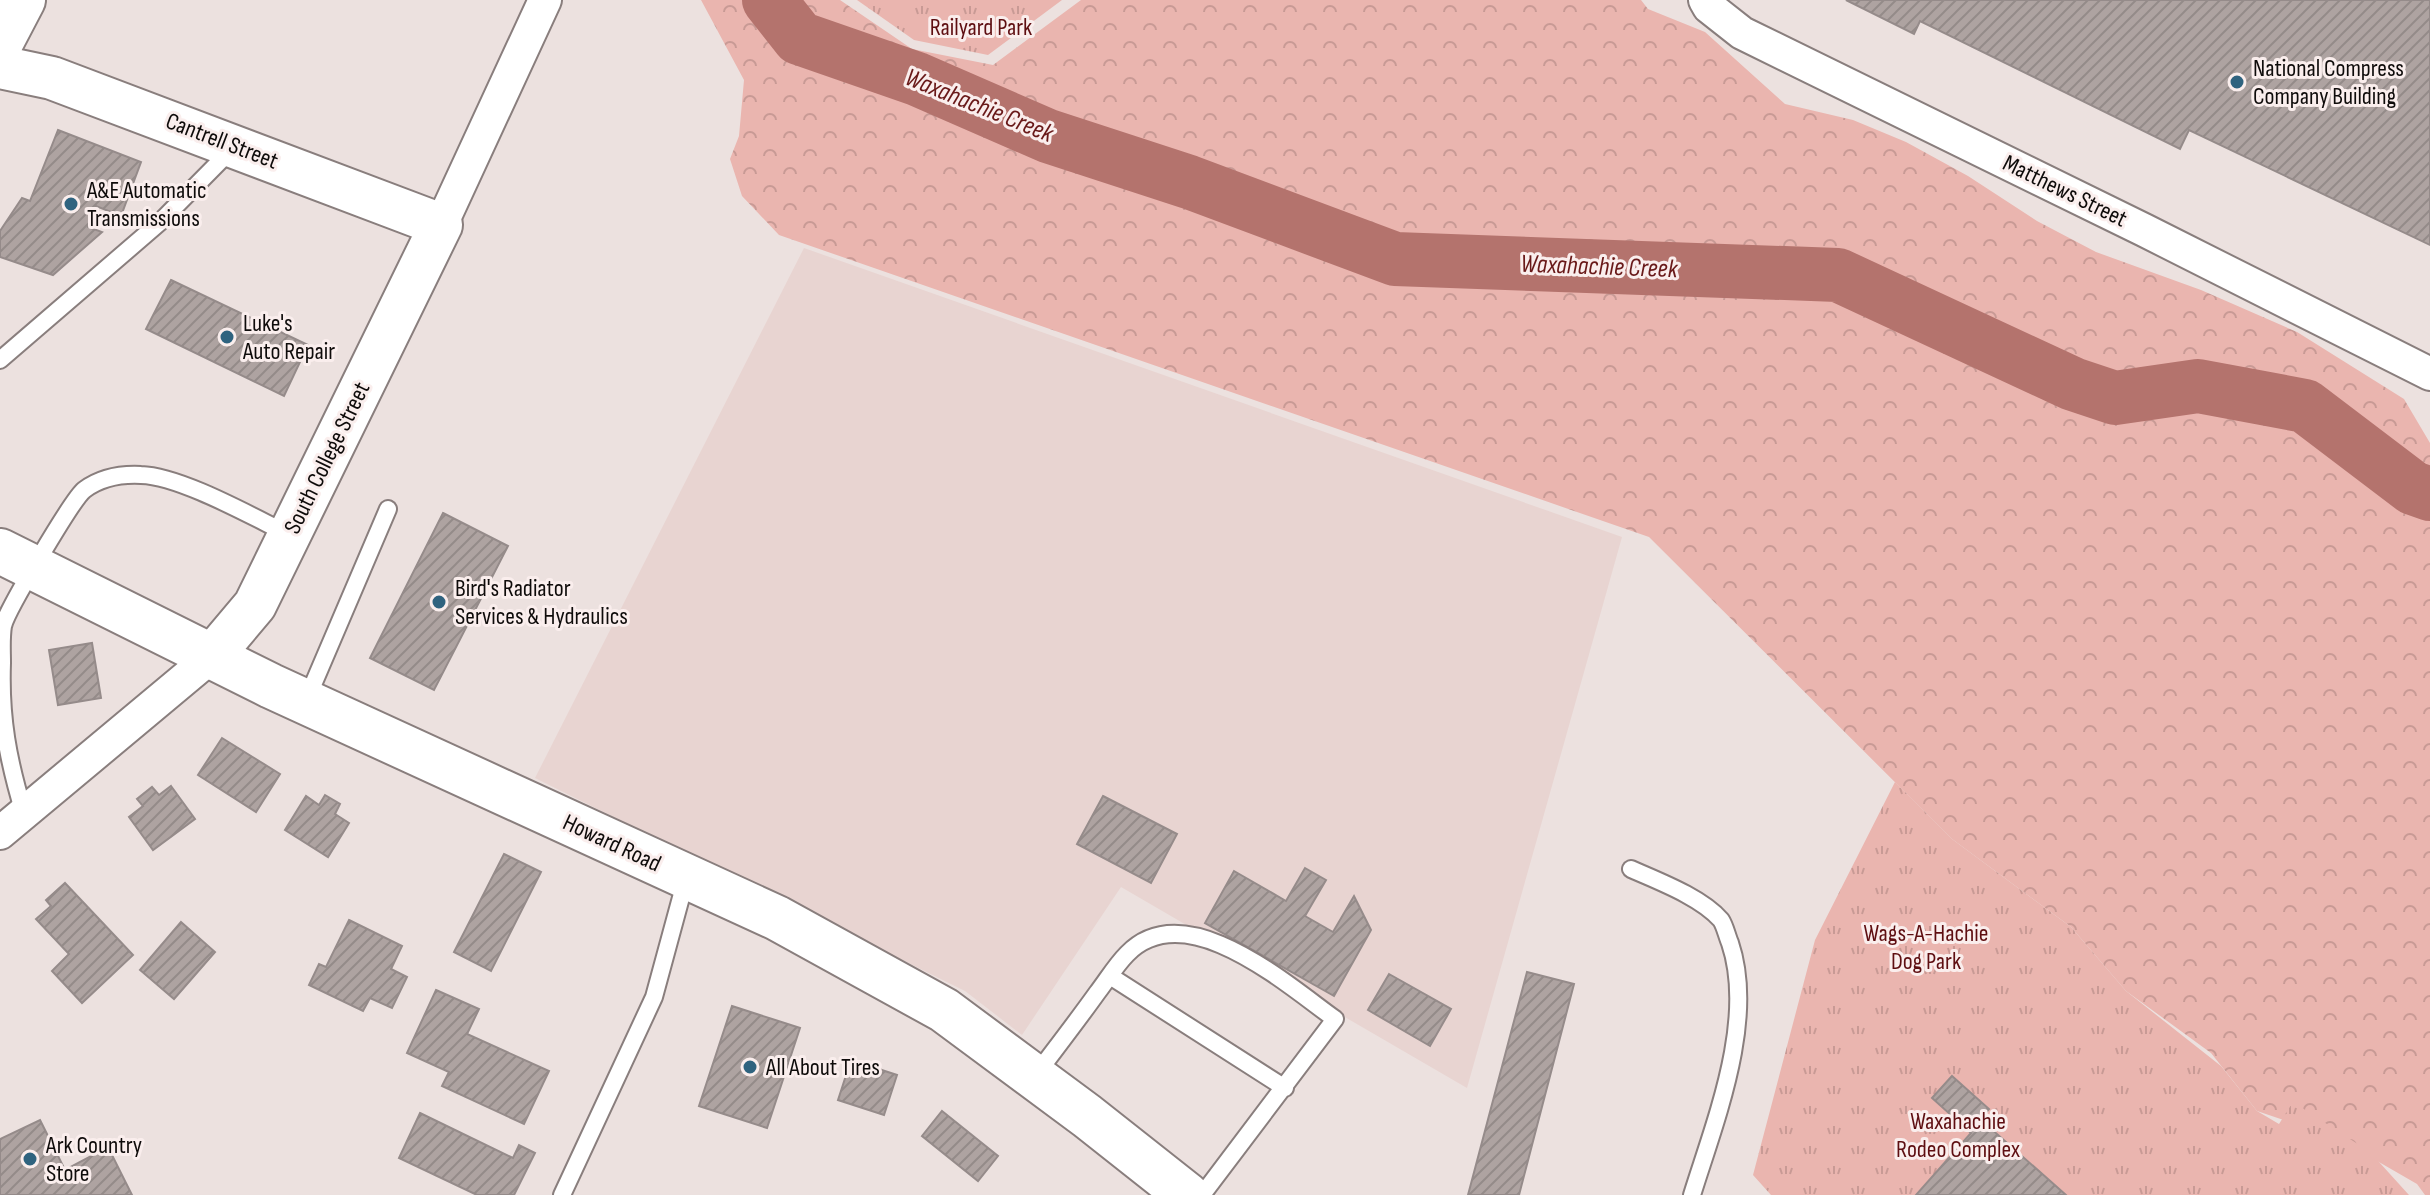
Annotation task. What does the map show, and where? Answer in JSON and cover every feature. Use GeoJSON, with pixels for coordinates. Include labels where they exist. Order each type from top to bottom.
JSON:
{"type":"FeatureCollection","features":[{"type":"Feature","properties":{"kind":"main road"},"geometry":{"type":"LineString","coordinates":[[0,44],[23,0]]}},
{"type":"Feature","properties":{"kind":"main road","name":"Howard Road"},"geometry":{"type":"LineString","coordinates":[[17,559],[305,702],[777,918],[944,1010],[1187,1195]]}},
{"type":"Feature","properties":{"kind":"street","name":"South College Street"},"geometry":{"type":"LineString","coordinates":[[12,823],[212,656],[255,605],[441,225],[545,0]]}},
{"type":"Feature","properties":{"kind":"street","name":"Matthews Street"},"geometry":{"type":"LineString","coordinates":[[1705,0],[1709,7],[1742,33],[2430,374]]}},
{"type":"Feature","properties":{"kind":"street","name":"Cantrell Street"},"geometry":{"type":"LineString","coordinates":[[0,67],[52,78],[441,225]]}},
{"type":"Feature","properties":{"kind":"lane"},"geometry":{"type":"LineString","coordinates":[[0,360],[159,223],[235,146]]}},
{"type":"Feature","properties":{"kind":"lane"},"geometry":{"type":"LineString","coordinates":[[12,823],[10,765],[1,699],[3,625],[17,559],[80,493],[96,482],[113,477],[144,475],[177,482],[289,534]]}},
{"type":"Feature","properties":{"kind":"lane"},"geometry":{"type":"LineString","coordinates":[[305,702],[388,509]]}},
{"type":"Feature","properties":{"kind":"lane"},"geometry":{"type":"LineString","coordinates":[[1631,869],[1687,894],[1722,921],[1734,957],[1738,1015],[1727,1083],[1692,1195]]}},
{"type":"Feature","properties":{"kind":"lane"},"geometry":{"type":"LineString","coordinates":[[562,1195],[654,997],[686,877]]}},
{"type":"Feature","properties":{"kind":"lane"},"geometry":{"type":"LineString","coordinates":[[1034,1078],[1128,952],[1154,935],[1175,932],[1205,939],[1247,956],[1335,1019],[1202,1195]]}},
{"type":"Feature","properties":{"kind":"lane"},"geometry":{"type":"LineString","coordinates":[[1110,976],[1285,1088]]}},
{"type":"Feature","properties":{"kind":"shaded area"},"geometry":{"type":"Polygon","coordinates":[[[804,248],[1622,537],[1467,1088],[1121,887],[1022,1035],[965,991],[535,778],[804,248]]]}},
{"type":"Feature","properties":{"kind":"green space"},"geometry":{"type":"Polygon","coordinates":[[[701,0],[840,0],[912,49],[993,65],[1081,0],[1641,0],[1648,9],[1705,32],[1785,104],[1853,120],[1906,142],[1968,176],[2037,221],[2096,252],[2201,290],[2297,332],[2404,399],[2430,443],[2430,1195],[2425,1195],[2417,1184],[2339,1139],[2257,1111],[2211,1053],[2126,991],[2071,927],[1952,839],[1649,537],[779,235],[742,196],[730,159],[739,136],[744,80],[701,0]]]}},
{"type":"Feature","properties":{"kind":"green space","name":"Railyard Park"},"geometry":{"type":"Polygon","coordinates":[[[857,0],[1062,0],[988,55],[914,40],[857,0]]]}},
{"type":"Feature","properties":{"kind":"green space","name":"Wags-A-Hachie Dog Park"},"geometry":{"type":"Polygon","coordinates":[[[1895,782],[1952,839],[2071,927],[2126,991],[2221,1066],[2257,1111],[2279,1124],[2293,1102],[2370,1152],[2409,1195],[1771,1195],[1753,1175],[1815,940],[1895,782]]]}},
{"type":"Feature","properties":{"kind":"building","name":"National Compress Company Building"},"geometry":{"type":"Polygon","coordinates":[[[1846,0],[2430,0],[2430,245],[2189,130],[2180,149],[1920,21],[1914,34],[1846,0]]]}},
{"type":"Feature","properties":{"kind":"building","name":"A&E Automatic Transmissions"},"geometry":{"type":"Polygon","coordinates":[[[58,130],[141,162],[121,216],[96,206],[88,227],[102,232],[53,275],[0,257],[0,231],[22,198],[30,201],[58,130]]]}},
{"type":"Feature","properties":{"kind":"building","name":"Luke's Auto Repair"},"geometry":{"type":"Polygon","coordinates":[[[171,280],[308,345],[284,396],[146,329],[171,280]]]}},
{"type":"Feature","properties":{"kind":"building","name":"Bird's Radiator Services & Hydraulics"},"geometry":{"type":"Polygon","coordinates":[[[443,513],[508,546],[434,690],[370,658],[443,513]]]}},
{"type":"Feature","properties":{"kind":"building"},"geometry":{"type":"Polygon","coordinates":[[[92,643],[101,698],[58,705],[49,650],[92,643]]]}},
{"type":"Feature","properties":{"kind":"building"},"geometry":{"type":"Polygon","coordinates":[[[222,738],[280,774],[256,812],[198,775],[222,738]]]}},
{"type":"Feature","properties":{"kind":"building"},"geometry":{"type":"Polygon","coordinates":[[[171,786],[195,819],[153,850],[129,817],[143,806],[137,799],[152,787],[159,795],[171,786]]]}},
{"type":"Feature","properties":{"kind":"building"},"geometry":{"type":"Polygon","coordinates":[[[325,795],[340,804],[335,814],[349,823],[328,857],[285,830],[306,796],[319,805],[325,795]]]}},
{"type":"Feature","properties":{"kind":"building"},"geometry":{"type":"Polygon","coordinates":[[[1103,796],[1177,834],[1151,883],[1077,844],[1103,796]]]}},
{"type":"Feature","properties":{"kind":"building"},"geometry":{"type":"Polygon","coordinates":[[[504,854],[541,872],[491,971],[454,952],[504,854]]]}},
{"type":"Feature","properties":{"kind":"building"},"geometry":{"type":"Polygon","coordinates":[[[1305,868],[1326,880],[1305,916],[1333,932],[1354,896],[1371,930],[1334,996],[1205,923],[1234,871],[1286,901],[1305,868]]]}},
{"type":"Feature","properties":{"kind":"building"},"geometry":{"type":"Polygon","coordinates":[[[65,883],[133,955],[82,1003],[52,971],[69,954],[36,919],[51,906],[46,900],[65,883]]]}},
{"type":"Feature","properties":{"kind":"building"},"geometry":{"type":"Polygon","coordinates":[[[349,920],[402,946],[391,969],[407,977],[392,1008],[370,998],[363,1011],[309,985],[319,964],[326,967],[349,920]]]}},
{"type":"Feature","properties":{"kind":"building"},"geometry":{"type":"Polygon","coordinates":[[[181,922],[215,952],[174,999],[140,970],[181,922]]]}},
{"type":"Feature","properties":{"kind":"building"},"geometry":{"type":"Polygon","coordinates":[[[1527,972],[1574,984],[1519,1195],[1468,1195],[1527,972]]]}},
{"type":"Feature","properties":{"kind":"building"},"geometry":{"type":"Polygon","coordinates":[[[1389,974],[1451,1009],[1430,1046],[1368,1010],[1389,974]]]}},
{"type":"Feature","properties":{"kind":"building"},"geometry":{"type":"Polygon","coordinates":[[[436,990],[479,1009],[467,1034],[549,1071],[524,1124],[442,1086],[449,1072],[407,1053],[436,990]]]}},
{"type":"Feature","properties":{"kind":"building","name":"All About Tires"},"geometry":{"type":"Polygon","coordinates":[[[732,1006],[800,1028],[767,1128],[699,1106],[732,1006]]]}},
{"type":"Feature","properties":{"kind":"building"},"geometry":{"type":"Polygon","coordinates":[[[851,1060],[897,1075],[884,1115],[838,1100],[851,1060]]]}},
{"type":"Feature","properties":{"kind":"building"},"geometry":{"type":"Polygon","coordinates":[[[1952,1076],[1989,1109],[1980,1119],[2066,1195],[1916,1195],[1971,1133],[1932,1098],[1952,1076]]]}},
{"type":"Feature","properties":{"kind":"building"},"geometry":{"type":"Polygon","coordinates":[[[942,1111],[998,1156],[978,1181],[922,1136],[942,1111]]]}},
{"type":"Feature","properties":{"kind":"building"},"geometry":{"type":"Polygon","coordinates":[[[420,1113],[513,1158],[519,1145],[535,1153],[514,1195],[477,1195],[399,1158],[420,1113]]]}},
{"type":"Feature","properties":{"kind":"building","name":"Ark Country Store"},"geometry":{"type":"Polygon","coordinates":[[[40,1120],[65,1170],[108,1147],[132,1195],[0,1195],[0,1139],[40,1120]]]}},
{"type":"Feature","properties":{"kind":"waterway","name":"Waxahachie Creek"},"geometry":{"type":"LineString","coordinates":[[769,0],[799,38],[917,79],[1048,136],[1189,182],[1395,259],[1838,275],[2073,384],[2115,398],[2198,386],[2305,406],[2413,488],[2430,494]]}},
{"type":"Feature","properties":{"kind":"place","name":"National Compress Company Building"},"geometry":{"type":"Point","coordinates":[2237,82]}},
{"type":"Feature","properties":{"kind":"place","name":"A&E Automatic Transmissions"},"geometry":{"type":"Point","coordinates":[71,204]}},
{"type":"Feature","properties":{"kind":"place","name":"Luke's Auto Repair"},"geometry":{"type":"Point","coordinates":[227,337]}},
{"type":"Feature","properties":{"kind":"place","name":"Bird's Radiator Services & Hydraulics"},"geometry":{"type":"Point","coordinates":[439,602]}},
{"type":"Feature","properties":{"kind":"place","name":"All About Tires"},"geometry":{"type":"Point","coordinates":[750,1067]}},
{"type":"Feature","properties":{"kind":"place","name":"Ark Country Store"},"geometry":{"type":"Point","coordinates":[30,1159]}},
{"type":"Feature","properties":{"kind":"park label","name":"Waxahachie Rodeo Complex"},"geometry":{"type":"Point","coordinates":[1958,1135]}}]}
